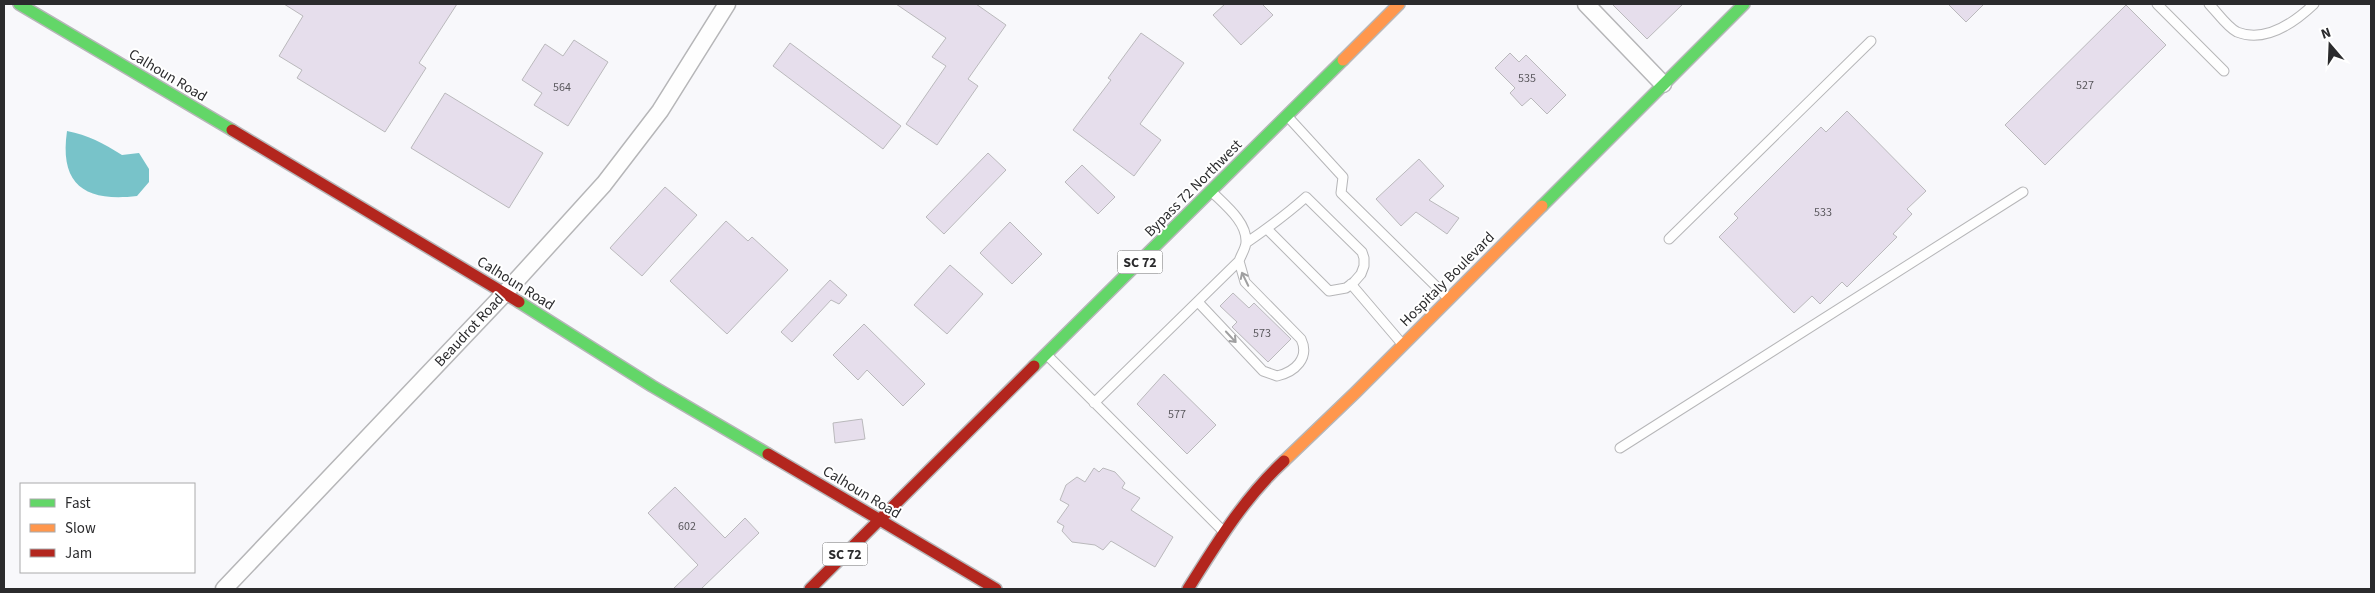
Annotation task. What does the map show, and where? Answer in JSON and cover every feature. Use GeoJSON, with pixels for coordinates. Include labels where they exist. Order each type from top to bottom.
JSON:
{"type":"FeatureCollection","features":[{"type":"Feature","properties":{"kind":"main road","name":"Calhoun Road"},"geometry":{"type":"LineString","coordinates":[[19,4],[505,293],[660,391],[996,589]]}},
{"type":"Feature","properties":{"kind":"main road","name":"Bypass 72 Northwest"},"geometry":{"type":"LineString","coordinates":[[880,520],[1399,4]]}},
{"type":"Feature","properties":{"kind":"main road","name":"Hospitaly Boulevard"},"geometry":{"type":"LineString","coordinates":[[1188,589],[1224,532],[1261,482],[1318,430],[1744,4]]}},
{"type":"Feature","properties":{"kind":"main road","name":"SC 72"},"geometry":{"type":"LineString","coordinates":[[810,589],[880,520]]}},
{"type":"Feature","properties":{"kind":"street","name":"Beaudrot Road"},"geometry":{"type":"LineString","coordinates":[[224,589],[505,293],[604,184],[634,148],[660,111],[726,4]]}},
{"type":"Feature","properties":{"kind":"street"},"geometry":{"type":"LineString","coordinates":[[1586,4],[1663,84]]}},
{"type":"Feature","properties":{"kind":"lane"},"geometry":{"type":"LineString","coordinates":[[2157,4],[2224,71]]}},
{"type":"Feature","properties":{"kind":"lane"},"geometry":{"type":"LineString","coordinates":[[2209,4],[2235,31],[2259,37],[2289,24],[2314,4]]}},
{"type":"Feature","properties":{"kind":"lane"},"geometry":{"type":"LineString","coordinates":[[1669,239],[1871,41]]}},
{"type":"Feature","properties":{"kind":"lane"},"geometry":{"type":"LineString","coordinates":[[1287,116],[1343,177],[1341,193],[1449,299]]}},
{"type":"Feature","properties":{"kind":"lane"},"geometry":{"type":"LineString","coordinates":[[1094,403],[1239,261],[1246,243],[1245,231],[1211,191]]}},
{"type":"Feature","properties":{"kind":"lane"},"geometry":{"type":"LineString","coordinates":[[1620,448],[2023,192]]}},
{"type":"Feature","properties":{"kind":"lane"},"geometry":{"type":"LineString","coordinates":[[1246,243],[1267,229],[1306,197],[1362,252],[1364,266],[1361,274],[1351,284],[1339,290],[1329,291],[1267,229]]}},
{"type":"Feature","properties":{"kind":"lane"},"geometry":{"type":"LineString","coordinates":[[1198,302],[1263,371],[1277,376],[1293,370],[1304,356],[1305,347],[1301,339],[1245,282],[1239,261]]}},
{"type":"Feature","properties":{"kind":"lane"},"geometry":{"type":"LineString","coordinates":[[1351,284],[1403,345]]}},
{"type":"Feature","properties":{"kind":"lane"},"geometry":{"type":"LineString","coordinates":[[1046,354],[1224,532]]}},
{"type":"Feature","properties":{"kind":"water"},"geometry":{"type":"Polygon","coordinates":[[[67,131],[95,140],[122,155],[139,153],[149,169],[149,182],[137,196],[103,196],[90,193],[72,177],[67,165],[67,131]]]}},
{"type":"Feature","properties":{"kind":"building"},"geometry":{"type":"Polygon","coordinates":[[[284,4],[457,4],[419,63],[426,68],[385,132],[297,78],[302,70],[279,56],[303,16],[284,4]]]}},
{"type":"Feature","properties":{"kind":"building"},"geometry":{"type":"Polygon","coordinates":[[[896,4],[976,4],[1006,25],[968,79],[978,86],[937,145],[906,124],[946,66],[932,57],[946,38],[896,4]]]}},
{"type":"Feature","properties":{"kind":"building"},"geometry":{"type":"Polygon","coordinates":[[[1225,4],[1262,4],[1273,15],[1241,45],[1213,15],[1225,4]]]}},
{"type":"Feature","properties":{"kind":"building"},"geometry":{"type":"Polygon","coordinates":[[[1612,4],[1683,4],[1647,39],[1612,4]]]}},
{"type":"Feature","properties":{"kind":"building"},"geometry":{"type":"Polygon","coordinates":[[[1948,4],[1984,4],[1966,22],[1948,4]]]}},
{"type":"Feature","properties":{"kind":"building"},"geometry":{"type":"Polygon","coordinates":[[[2126,5],[2166,45],[2045,165],[2005,125],[2126,5]]]}},
{"type":"Feature","properties":{"kind":"building"},"geometry":{"type":"Polygon","coordinates":[[[1141,33],[1184,63],[1140,124],[1161,140],[1134,176],[1073,130],[1111,80],[1108,78],[1141,33]]]}},
{"type":"Feature","properties":{"kind":"building"},"geometry":{"type":"Polygon","coordinates":[[[574,40],[608,62],[568,126],[534,105],[542,93],[522,80],[545,44],[563,56],[574,40]]]}},
{"type":"Feature","properties":{"kind":"building"},"geometry":{"type":"Polygon","coordinates":[[[790,43],[901,126],[883,149],[773,66],[790,43]]]}},
{"type":"Feature","properties":{"kind":"building"},"geometry":{"type":"Polygon","coordinates":[[[1510,53],[1519,62],[1526,55],[1566,95],[1547,114],[1531,98],[1522,106],[1510,93],[1515,88],[1495,68],[1510,53]]]}},
{"type":"Feature","properties":{"kind":"building"},"geometry":{"type":"Polygon","coordinates":[[[445,93],[543,153],[509,208],[411,148],[445,93]]]}},
{"type":"Feature","properties":{"kind":"building"},"geometry":{"type":"Polygon","coordinates":[[[1847,111],[1926,191],[1907,209],[1912,214],[1893,234],[1897,237],[1847,287],[1842,282],[1820,304],[1812,296],[1794,313],[1719,237],[1738,218],[1734,214],[1821,127],[1826,132],[1847,111]]]}},
{"type":"Feature","properties":{"kind":"building"},"geometry":{"type":"Polygon","coordinates":[[[988,153],[1006,170],[944,234],[926,217],[988,153]]]}},
{"type":"Feature","properties":{"kind":"building"},"geometry":{"type":"Polygon","coordinates":[[[1419,159],[1444,186],[1429,200],[1459,218],[1447,234],[1416,212],[1401,226],[1376,199],[1419,159]]]}},
{"type":"Feature","properties":{"kind":"building"},"geometry":{"type":"Polygon","coordinates":[[[1082,165],[1115,197],[1098,214],[1065,182],[1082,165]]]}},
{"type":"Feature","properties":{"kind":"building"},"geometry":{"type":"Polygon","coordinates":[[[665,187],[697,215],[642,276],[610,248],[665,187]]]}},
{"type":"Feature","properties":{"kind":"building"},"geometry":{"type":"Polygon","coordinates":[[[726,221],[748,241],[752,237],[788,270],[727,334],[670,281],[726,221]]]}},
{"type":"Feature","properties":{"kind":"building"},"geometry":{"type":"Polygon","coordinates":[[[1010,222],[1042,254],[1012,284],[980,253],[1010,222]]]}},
{"type":"Feature","properties":{"kind":"building"},"geometry":{"type":"Polygon","coordinates":[[[950,265],[983,294],[947,334],[914,305],[950,265]]]}},
{"type":"Feature","properties":{"kind":"building"},"geometry":{"type":"Polygon","coordinates":[[[830,280],[847,295],[839,304],[831,300],[792,342],[781,332],[830,280]]]}},
{"type":"Feature","properties":{"kind":"building"},"geometry":{"type":"Polygon","coordinates":[[[1233,293],[1249,308],[1254,303],[1291,339],[1268,362],[1232,327],[1237,322],[1220,306],[1233,293]]]}},
{"type":"Feature","properties":{"kind":"building"},"geometry":{"type":"Polygon","coordinates":[[[864,324],[925,384],[903,406],[867,370],[858,380],[833,355],[864,324]]]}},
{"type":"Feature","properties":{"kind":"building"},"geometry":{"type":"Polygon","coordinates":[[[1164,374],[1216,425],[1187,454],[1137,404],[1164,374]]]}},
{"type":"Feature","properties":{"kind":"building"},"geometry":{"type":"Polygon","coordinates":[[[862,419],[865,439],[835,443],[833,423],[862,419]]]}},
{"type":"Feature","properties":{"kind":"building"},"geometry":{"type":"Polygon","coordinates":[[[1094,468],[1099,472],[1103,468],[1115,472],[1125,483],[1122,488],[1140,498],[1131,510],[1173,537],[1155,567],[1111,541],[1103,550],[1095,545],[1072,542],[1062,531],[1064,526],[1057,522],[1069,505],[1060,500],[1066,485],[1077,477],[1085,482],[1094,468]]]}},
{"type":"Feature","properties":{"kind":"building"},"geometry":{"type":"Polygon","coordinates":[[[675,487],[725,538],[745,518],[759,533],[701,589],[673,589],[698,565],[648,513],[675,487]]]}},
{"type":"Feature","properties":{"kind":"traffic: fast"},"geometry":{"type":"LineString","coordinates":[[19,4],[232,130]]}},
{"type":"Feature","properties":{"kind":"traffic: fast"},"geometry":{"type":"LineString","coordinates":[[1542,206],[1744,4]]}},
{"type":"Feature","properties":{"kind":"traffic: fast"},"geometry":{"type":"LineString","coordinates":[[1034,366],[1343,60]]}},
{"type":"Feature","properties":{"kind":"traffic: fast"},"geometry":{"type":"LineString","coordinates":[[519,302],[652,386],[768,454]]}},
{"type":"Feature","properties":{"kind":"traffic: slow"},"geometry":{"type":"LineString","coordinates":[[1343,60],[1399,4]]}},
{"type":"Feature","properties":{"kind":"traffic: slow"},"geometry":{"type":"LineString","coordinates":[[1284,461],[1356,392],[1542,206]]}},
{"type":"Feature","properties":{"kind":"traffic: jam"},"geometry":{"type":"LineString","coordinates":[[232,130],[519,302]]}},
{"type":"Feature","properties":{"kind":"traffic: jam"},"geometry":{"type":"LineString","coordinates":[[810,589],[1034,366]]}},
{"type":"Feature","properties":{"kind":"traffic: jam"},"geometry":{"type":"LineString","coordinates":[[768,454],[880,520]]}},
{"type":"Feature","properties":{"kind":"traffic: jam"},"geometry":{"type":"LineString","coordinates":[[1188,589],[1244,506],[1256,490],[1284,461]]}},
{"type":"Feature","properties":{"kind":"traffic: jam"},"geometry":{"type":"LineString","coordinates":[[880,520],[996,589]]}}]}
